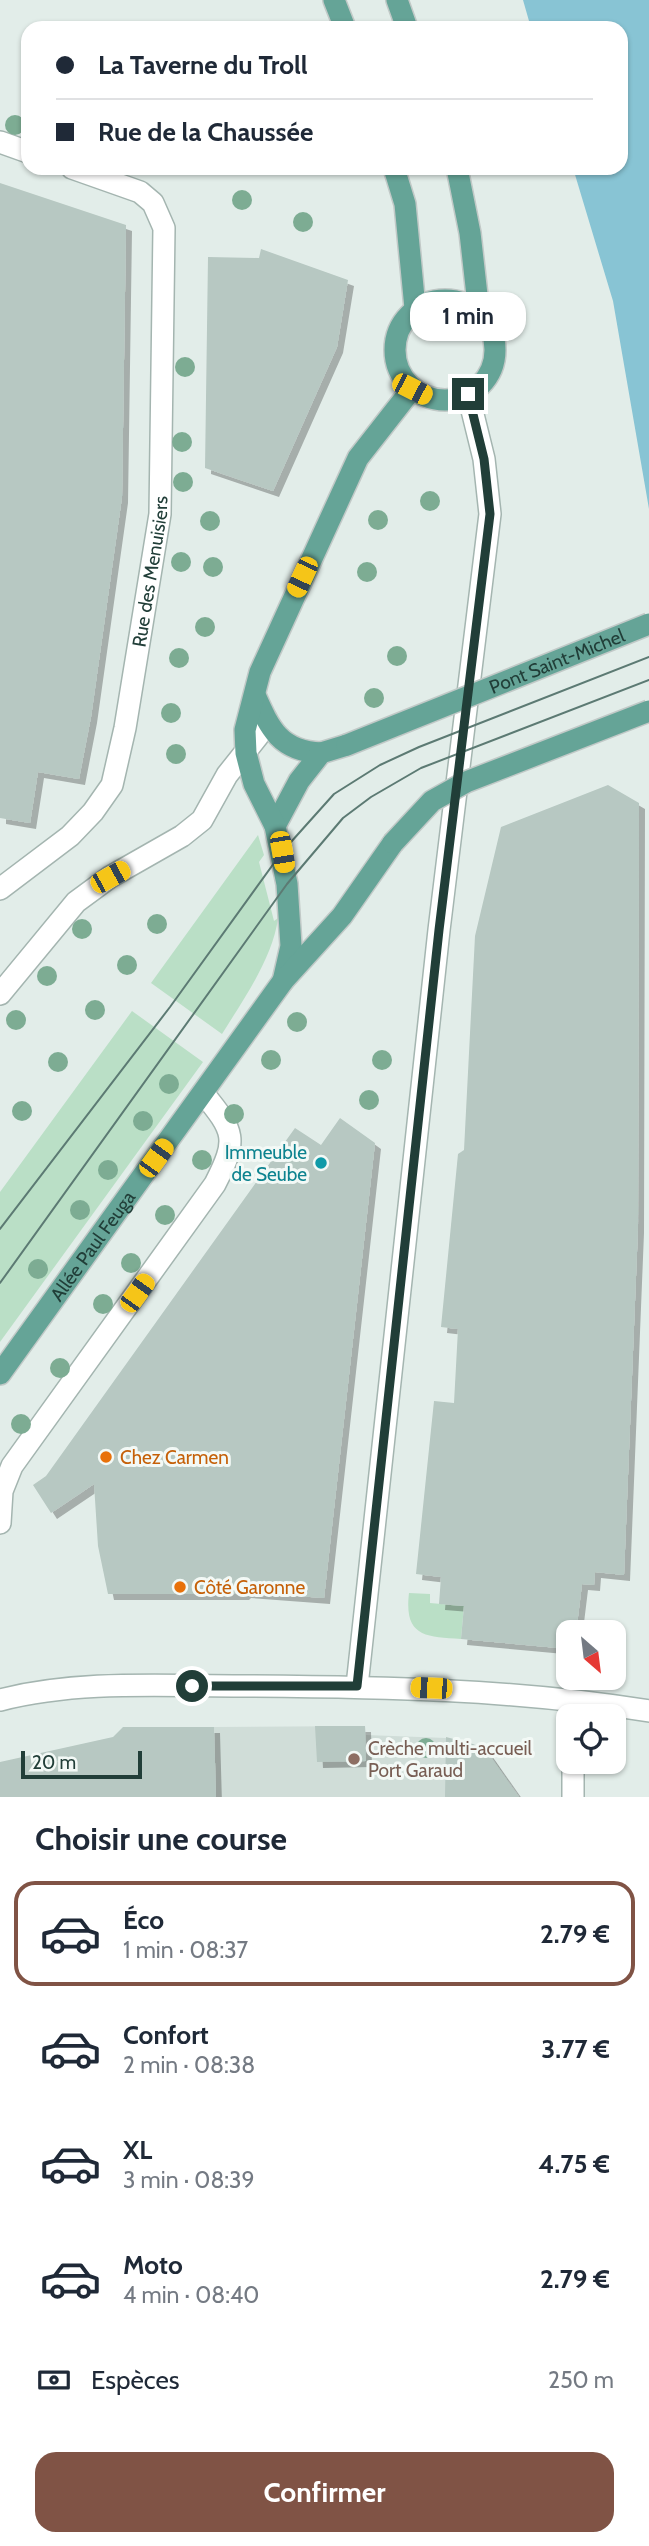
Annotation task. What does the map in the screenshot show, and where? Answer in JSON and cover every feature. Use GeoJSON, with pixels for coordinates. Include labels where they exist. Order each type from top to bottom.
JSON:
{"type":"FeatureCollection","features":[{"type":"Feature","properties":{"kind":"main road"},"geometry":{"type":"LineString","coordinates":[[334,0],[342,21]]}},
{"type":"Feature","properties":{"kind":"main road"},"geometry":{"type":"LineString","coordinates":[[397,0],[404,21]]}},
{"type":"Feature","properties":{"kind":"main road"},"geometry":{"type":"LineString","coordinates":[[396,175],[405,204],[415,308],[398,332],[395,347],[397,364],[412,389],[441,400],[468,394],[481,385],[495,356],[489,326],[479,313],[464,302],[450,300],[415,308]]}},
{"type":"Feature","properties":{"kind":"main road"},"geometry":{"type":"LineString","coordinates":[[458,175],[470,233],[479,313]]}},
{"type":"Feature","properties":{"kind":"main road","name":"Allée Paul Feuga"},"geometry":{"type":"LineString","coordinates":[[283,981],[291,946],[291,921],[275,826],[254,784],[246,753],[245,730],[260,672],[358,458],[412,389]]}},
{"type":"Feature","properties":{"kind":"main road","name":"Pont Saint-Michel"},"geometry":{"type":"LineString","coordinates":[[321,753],[649,624]]}},
{"type":"Feature","properties":{"kind":"main road"},"geometry":{"type":"LineString","coordinates":[[255,695],[265,719],[289,746],[304,752],[321,753]]}},
{"type":"Feature","properties":{"kind":"main road","name":"Allée Paul Feuga"},"geometry":{"type":"LineString","coordinates":[[0,1374],[283,981],[342,916],[393,843],[432,801],[466,782],[649,711]]}},
{"type":"Feature","properties":{"kind":"main road"},"geometry":{"type":"LineString","coordinates":[[275,826],[299,781],[321,753]]}},
{"type":"Feature","properties":{"kind":"street"},"geometry":{"type":"LineString","coordinates":[[0,142],[21,150]]}},
{"type":"Feature","properties":{"kind":"street","name":"Rue des Menuisiers"},"geometry":{"type":"LineString","coordinates":[[0,889],[70,836],[93,812],[112,785],[160,514],[164,228],[153,203],[140,192],[92,175]]}},
{"type":"Feature","properties":{"kind":"street"},"geometry":{"type":"LineString","coordinates":[[357,1686],[439,930],[490,514],[484,459],[468,394]]}},
{"type":"Feature","properties":{"kind":"street"},"geometry":{"type":"LineString","coordinates":[[0,994],[76,902],[110,877],[182,836],[202,820],[227,775],[246,753],[265,719]]}},
{"type":"Feature","properties":{"kind":"street"},"geometry":{"type":"LineString","coordinates":[[0,1523],[2,1491],[12,1466],[215,1184],[227,1161],[233,1141],[222,1116],[203,1093]]}},
{"type":"Feature","properties":{"kind":"street"},"geometry":{"type":"LineString","coordinates":[[0,1700],[40,1690],[87,1685],[357,1686],[456,1689],[556,1705]]}},
{"type":"Feature","properties":{"kind":"street"},"geometry":{"type":"LineString","coordinates":[[626,1710],[649,1711]]}},
{"type":"Feature","properties":{"kind":"street"},"geometry":{"type":"LineString","coordinates":[[573,1774],[573,1797]]}},
{"type":"Feature","properties":{"kind":"shaded area","name":"Crèche multi-accueil Port Garaud"},"geometry":{"type":"Polygon","coordinates":[[[365,1726],[366,1735],[446,1738],[479,1746],[496,1762],[519,1797],[216,1797],[214,1727],[365,1726]]]}},
{"type":"Feature","properties":{"kind":"green space"},"geometry":{"type":"Polygon","coordinates":[[[258,835],[264,855],[259,862],[274,921],[278,918],[264,963],[222,1034],[151,983],[258,835]]]}},
{"type":"Feature","properties":{"kind":"green space"},"geometry":{"type":"Polygon","coordinates":[[[132,1011],[203,1062],[0,1342],[0,1192],[132,1011]]]}},
{"type":"Feature","properties":{"kind":"green space"},"geometry":{"type":"Polygon","coordinates":[[[409,1593],[430,1594],[430,1603],[464,1606],[461,1639],[437,1637],[419,1631],[410,1618],[409,1593]]]}},
{"type":"Feature","properties":{"kind":"water"},"geometry":{"type":"Polygon","coordinates":[[[523,0],[649,0],[649,509],[613,301],[575,175],[628,175],[628,21],[529,21],[523,0]]]}},
{"type":"Feature","properties":{"kind":"building"},"geometry":{"type":"Polygon","coordinates":[[[0,183],[126,225],[122,497],[91,717],[79,779],[38,772],[30,823],[0,818],[0,183]]]}},
{"type":"Feature","properties":{"kind":"building"},"geometry":{"type":"Polygon","coordinates":[[[261,249],[348,280],[337,347],[273,491],[205,468],[208,257],[259,258],[261,249]]]}},
{"type":"Feature","properties":{"kind":"building"},"geometry":{"type":"Polygon","coordinates":[[[608,785],[639,803],[638,1227],[624,1575],[595,1572],[594,1585],[582,1584],[578,1620],[556,1620],[556,1648],[461,1639],[464,1606],[439,1604],[441,1577],[416,1574],[434,1401],[454,1403],[458,1329],[441,1327],[458,1154],[464,1150],[475,936],[501,827],[608,785]]]}},
{"type":"Feature","properties":{"kind":"building"},"geometry":{"type":"Polygon","coordinates":[[[340,1118],[375,1143],[324,1598],[245,1592],[108,1594],[98,1546],[94,1484],[51,1513],[33,1485],[46,1476],[295,1128],[321,1145],[340,1118]]]}},
{"type":"Feature","properties":{"kind":"building"},"geometry":{"type":"Polygon","coordinates":[[[315,1726],[365,1726],[366,1761],[317,1762],[315,1726]]]}},
{"type":"Feature","properties":{"kind":"building"},"geometry":{"type":"Polygon","coordinates":[[[123,1727],[214,1727],[216,1797],[0,1797],[0,1762],[113,1737],[123,1727]]]}},
{"type":"Feature","properties":{"kind":"building"},"geometry":{"type":"Polygon","coordinates":[[[446,1737],[486,1750],[519,1797],[445,1797],[446,1737]]]}},
{"type":"Feature","properties":{"kind":"tram line"},"geometry":{"type":"LineString","coordinates":[[0,1229],[170,1007],[282,852],[334,794],[380,765],[419,747],[649,657]]}},
{"type":"Feature","properties":{"kind":"tram line"},"geometry":{"type":"LineString","coordinates":[[0,1283],[287,884],[343,818],[371,797],[421,768],[649,680]]}},
{"type":"Feature","properties":{"kind":"place","name":"Immeuble de Seube"},"geometry":{"type":"Point","coordinates":[321,1163]}},
{"type":"Feature","properties":{"kind":"place","name":"Chez Carmen"},"geometry":{"type":"Point","coordinates":[106,1457]}},
{"type":"Feature","properties":{"kind":"place","name":"Côté Garonne"},"geometry":{"type":"Point","coordinates":[180,1587]}},
{"type":"Feature","properties":{"kind":"place","name":"Crèche multi-accueil Port Garaud"},"geometry":{"type":"Point","coordinates":[354,1759]}},
{"type":"Feature","properties":{"kind":"route"},"geometry":{"type":"LineString","coordinates":[[192,1686],[357,1686],[439,930],[490,514],[484,459],[468,394]]}}]}
